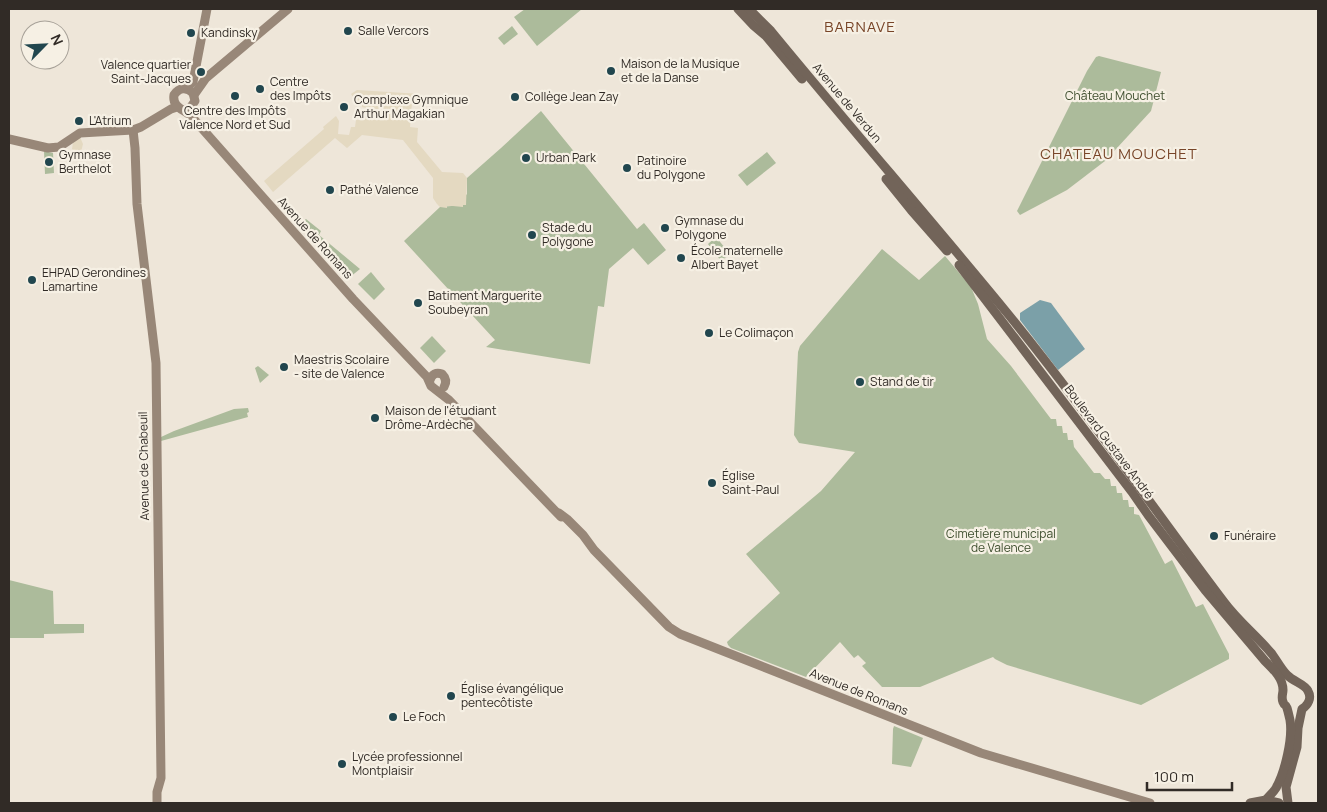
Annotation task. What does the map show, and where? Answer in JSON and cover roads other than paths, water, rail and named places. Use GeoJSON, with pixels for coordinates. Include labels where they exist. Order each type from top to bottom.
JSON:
{"type":"FeatureCollection","features":[{"type":"Feature","properties":{"kind":"main road"},"geometry":{"type":"LineString","coordinates":[[180,107],[174,99],[180,89],[191,85],[194,79],[207,9]]}},
{"type":"Feature","properties":{"kind":"main road"},"geometry":{"type":"LineString","coordinates":[[194,95],[206,78],[288,9]]}},
{"type":"Feature","properties":{"kind":"main road","name":"Avenue de Verdun"},"geometry":{"type":"LineString","coordinates":[[738,9],[766,36],[911,210]]}},
{"type":"Feature","properties":{"kind":"main road","name":"Avenue de Verdun"},"geometry":{"type":"LineString","coordinates":[[749,9],[771,31],[924,215]]}},
{"type":"Feature","properties":{"kind":"main road"},"geometry":{"type":"LineString","coordinates":[[194,79],[206,78]]}},
{"type":"Feature","properties":{"kind":"main road"},"geometry":{"type":"LineString","coordinates":[[9,139],[48,148],[59,147],[80,133],[133,130],[195,101],[194,95],[186,88]]}},
{"type":"Feature","properties":{"kind":"main road","name":"Avenue de Romans"},"geometry":{"type":"LineString","coordinates":[[180,107],[195,113],[432,377]]}},
{"type":"Feature","properties":{"kind":"main road","name":"Avenue de Romans"},"geometry":{"type":"LineString","coordinates":[[180,107],[191,116],[353,299],[432,377]]}},
{"type":"Feature","properties":{"kind":"main road","name":"Avenue de Chabeuil"},"geometry":{"type":"LineString","coordinates":[[133,130],[137,204],[156,363],[161,778],[157,792],[157,803]]}},
{"type":"Feature","properties":{"kind":"main road","name":"Boulevard Gustave André"},"geometry":{"type":"LineString","coordinates":[[911,210],[951,255],[986,300],[1205,590],[1277,673],[1284,691],[1282,699],[1287,708],[1291,732],[1289,748],[1280,780],[1276,789],[1266,800]]}},
{"type":"Feature","properties":{"kind":"main road","name":"Boulevard Gustave André"},"geometry":{"type":"LineString","coordinates":[[924,215],[1008,315],[1059,380],[1230,610],[1271,654],[1286,674],[1296,683],[1305,686],[1309,693],[1309,701],[1302,709],[1298,728],[1297,747],[1286,787],[1288,803]]}},
{"type":"Feature","properties":{"kind":"main road"},"geometry":{"type":"LineString","coordinates":[[440,373],[446,379],[446,383],[440,388],[432,386],[432,377],[440,373]]}},
{"type":"Feature","properties":{"kind":"main road","name":"Avenue de Romans"},"geometry":{"type":"LineString","coordinates":[[440,388],[449,400],[559,513],[583,535],[669,626],[680,634],[981,753],[1150,803]]}},
{"type":"Feature","properties":{"kind":"main road"},"geometry":{"type":"LineString","coordinates":[[1284,691],[1289,685],[1296,683]]}},
{"type":"Feature","properties":{"kind":"main road"},"geometry":{"type":"LineString","coordinates":[[1287,708],[1297,711],[1302,709]]}},
{"type":"Feature","properties":{"kind":"main road"},"geometry":{"type":"LineString","coordinates":[[1250,803],[1266,800],[1279,803]]}},
{"type":"Feature","properties":{"kind":"water"},"geometry":{"type":"Polygon","coordinates":[[[1040,300],[1051,303],[1085,349],[1058,370],[1020,320],[1020,313],[1040,300]]]}},
{"type":"Feature","properties":{"kind":"place","name":"Salle Vercors"},"geometry":{"type":"Point","coordinates":[348,31]}},
{"type":"Feature","properties":{"kind":"place","name":"Kandinsky"},"geometry":{"type":"Point","coordinates":[191,33]}},
{"type":"Feature","properties":{"kind":"place","name":"Maison de la Musique et de la Danse"},"geometry":{"type":"Point","coordinates":[611,71]}},
{"type":"Feature","properties":{"kind":"place","name":"Valence quartier Saint-Jacques"},"geometry":{"type":"Point","coordinates":[201,72]}},
{"type":"Feature","properties":{"kind":"place","name":"Centre des Impôts"},"geometry":{"type":"Point","coordinates":[260,89]}},
{"type":"Feature","properties":{"kind":"place","name":"Centre des Impôts Valence Nord et Sud"},"geometry":{"type":"Point","coordinates":[235,96]}},
{"type":"Feature","properties":{"kind":"place","name":"Collège Jean Zay"},"geometry":{"type":"Point","coordinates":[515,97]}},
{"type":"Feature","properties":{"kind":"place","name":"Complexe Gymnique Arthur Magakian"},"geometry":{"type":"Point","coordinates":[344,107]}},
{"type":"Feature","properties":{"kind":"place","name":"L'Atrium"},"geometry":{"type":"Point","coordinates":[79,121]}},
{"type":"Feature","properties":{"kind":"place","name":"Urban Park"},"geometry":{"type":"Point","coordinates":[526,158]}},
{"type":"Feature","properties":{"kind":"place","name":"Gymnase Berthelot"},"geometry":{"type":"Point","coordinates":[49,162]}},
{"type":"Feature","properties":{"kind":"place","name":"Patinoire du Polygone"},"geometry":{"type":"Point","coordinates":[627,168]}},
{"type":"Feature","properties":{"kind":"place","name":"Pathé Valence"},"geometry":{"type":"Point","coordinates":[330,190]}},
{"type":"Feature","properties":{"kind":"place","name":"Gymnase du Polygone"},"geometry":{"type":"Point","coordinates":[665,228]}},
{"type":"Feature","properties":{"kind":"place","name":"Stade du Polygone"},"geometry":{"type":"Point","coordinates":[532,235]}},
{"type":"Feature","properties":{"kind":"place","name":"École maternelle Albert Bayet"},"geometry":{"type":"Point","coordinates":[681,258]}},
{"type":"Feature","properties":{"kind":"place","name":"EHPAD Gerondines Lamartine"},"geometry":{"type":"Point","coordinates":[32,280]}},
{"type":"Feature","properties":{"kind":"place","name":"Batiment Marguerite Soubeyran"},"geometry":{"type":"Point","coordinates":[418,303]}},
{"type":"Feature","properties":{"kind":"place","name":"Le Colimaçon"},"geometry":{"type":"Point","coordinates":[709,333]}},
{"type":"Feature","properties":{"kind":"place","name":"Maestris Scolaire - site de Valence"},"geometry":{"type":"Point","coordinates":[284,367]}},
{"type":"Feature","properties":{"kind":"place","name":"Stand de tir"},"geometry":{"type":"Point","coordinates":[860,382]}},
{"type":"Feature","properties":{"kind":"place","name":"Maison de l'étudiant Drôme-Ardèche"},"geometry":{"type":"Point","coordinates":[375,418]}},
{"type":"Feature","properties":{"kind":"place","name":"Église Saint-Paul"},"geometry":{"type":"Point","coordinates":[712,483]}},
{"type":"Feature","properties":{"kind":"place","name":"Funéraire"},"geometry":{"type":"Point","coordinates":[1214,536]}},
{"type":"Feature","properties":{"kind":"place","name":"Église évangélique pentecôtiste"},"geometry":{"type":"Point","coordinates":[451,696]}},
{"type":"Feature","properties":{"kind":"place","name":"Le Foch"},"geometry":{"type":"Point","coordinates":[393,717]}},
{"type":"Feature","properties":{"kind":"place","name":"Lycée professionnel Montplaisir"},"geometry":{"type":"Point","coordinates":[342,764]}},
{"type":"Feature","properties":{"kind":"district","name":"BARNAVE"},"geometry":{"type":"Point","coordinates":[860,27]}},
{"type":"Feature","properties":{"kind":"district","name":"CHATEAU MOUCHET"},"geometry":{"type":"Point","coordinates":[1119,154]}},
{"type":"Feature","properties":{"kind":"park label","name":"Château Mouchet"},"geometry":{"type":"Point","coordinates":[1115,96]}},
{"type":"Feature","properties":{"kind":"park label","name":"Cimetière municipal de Valence"},"geometry":{"type":"Point","coordinates":[1001,541]}}]}
